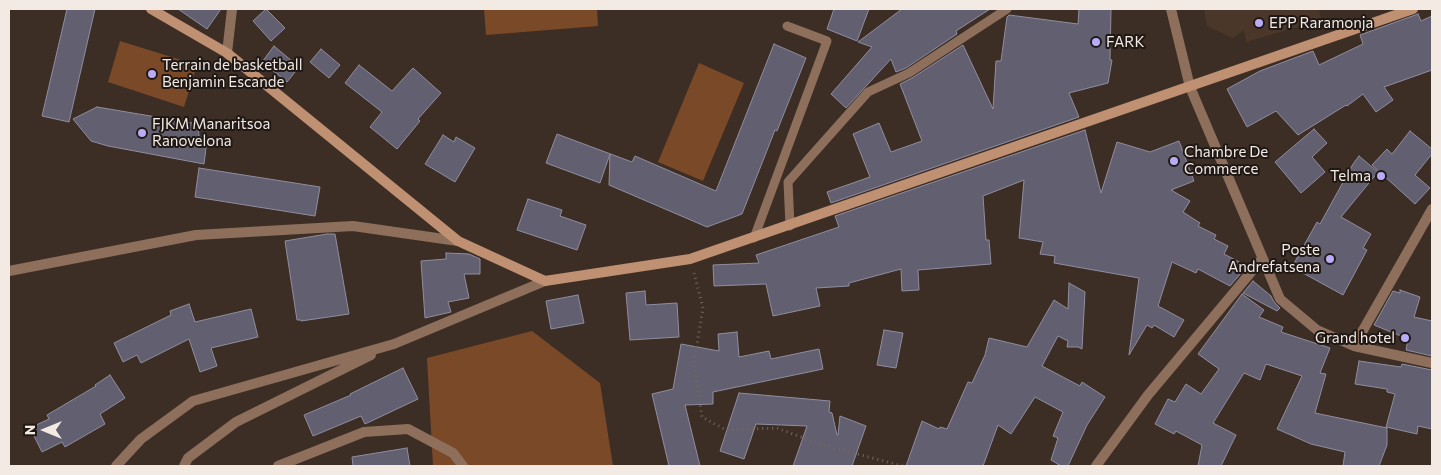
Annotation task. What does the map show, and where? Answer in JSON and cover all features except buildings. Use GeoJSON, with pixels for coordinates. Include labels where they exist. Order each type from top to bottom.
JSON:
{"type":"FeatureCollection","features":[{"type":"Feature","properties":{"kind":"street"},"geometry":{"type":"LineString","coordinates":[[151,9],[227,53],[458,241],[546,281]]}},
{"type":"Feature","properties":{"kind":"street"},"geometry":{"type":"LineString","coordinates":[[227,53],[232,9]]}},
{"type":"Feature","properties":{"kind":"street"},"geometry":{"type":"LineString","coordinates":[[1171,9],[1190,87],[1280,299],[1317,330],[1354,346],[1432,363]]}},
{"type":"Feature","properties":{"kind":"street"},"geometry":{"type":"LineString","coordinates":[[184,466],[188,458],[236,422],[394,344],[546,281],[690,259],[1413,9]]}},
{"type":"Feature","properties":{"kind":"street"},"geometry":{"type":"LineString","coordinates":[[1354,346],[1432,209]]}},
{"type":"Feature","properties":{"kind":"street"},"geometry":{"type":"LineString","coordinates":[[9,271],[196,235],[352,226],[458,241]]}},
{"type":"Feature","properties":{"kind":"street"},"geometry":{"type":"LineString","coordinates":[[1096,466],[1148,395],[1262,259]]}},
{"type":"Feature","properties":{"kind":"street"},"geometry":{"type":"LineString","coordinates":[[116,466],[141,439],[192,401],[394,344]]}},
{"type":"Feature","properties":{"kind":"street"},"geometry":{"type":"LineString","coordinates":[[278,466],[364,432],[408,429],[453,453],[463,466]]}},
{"type":"Feature","properties":{"kind":"lane"},"geometry":{"type":"LineString","coordinates":[[790,226],[788,182],[868,92],[909,73],[1008,9]]}},
{"type":"Feature","properties":{"kind":"lane"},"geometry":{"type":"LineString","coordinates":[[754,238],[827,41],[787,26]]}},
{"type":"Feature","properties":{"kind":"path"},"geometry":{"type":"LineString","coordinates":[[690,259],[703,308],[694,362],[702,416],[726,430],[777,428],[822,445],[903,466]]}},
{"type":"Feature","properties":{"kind":"shaded area"},"geometry":{"type":"Polygon","coordinates":[[[484,9],[597,9],[598,26],[486,35],[484,9]]]}},
{"type":"Feature","properties":{"kind":"shaded area","name":"EPP Raramonja"},"geometry":{"type":"Polygon","coordinates":[[[1204,9],[1319,9],[1321,20],[1246,42],[1244,30],[1233,38],[1207,26],[1204,9]]]}},
{"type":"Feature","properties":{"kind":"shaded area","name":"Terrain de basketball Benjamin Escande"},"geometry":{"type":"Polygon","coordinates":[[[120,41],[197,65],[184,107],[108,82],[120,41]]]}},
{"type":"Feature","properties":{"kind":"shaded area"},"geometry":{"type":"Polygon","coordinates":[[[699,63],[744,83],[703,181],[658,162],[699,63]]]}},
{"type":"Feature","properties":{"kind":"shaded area"},"geometry":{"type":"Polygon","coordinates":[[[532,331],[600,383],[613,466],[433,466],[427,358],[532,331]]]}},
{"type":"Feature","properties":{"kind":"place","name":"EPP Raramonja"},"geometry":{"type":"Point","coordinates":[1259,23]}},
{"type":"Feature","properties":{"kind":"place","name":"FARK"},"geometry":{"type":"Point","coordinates":[1096,42]}},
{"type":"Feature","properties":{"kind":"place","name":"Terrain de basketball Benjamin Escande"},"geometry":{"type":"Point","coordinates":[152,74]}},
{"type":"Feature","properties":{"kind":"place","name":"FJKM Manaritsoa Ranovelona"},"geometry":{"type":"Point","coordinates":[142,133]}},
{"type":"Feature","properties":{"kind":"place","name":"Chambre De Commerce"},"geometry":{"type":"Point","coordinates":[1174,161]}},
{"type":"Feature","properties":{"kind":"place","name":"Telma"},"geometry":{"type":"Point","coordinates":[1381,176]}},
{"type":"Feature","properties":{"kind":"place","name":"Poste Andrefatsena"},"geometry":{"type":"Point","coordinates":[1330,259]}},
{"type":"Feature","properties":{"kind":"place","name":"Grand hotel"},"geometry":{"type":"Point","coordinates":[1405,338]}}]}
